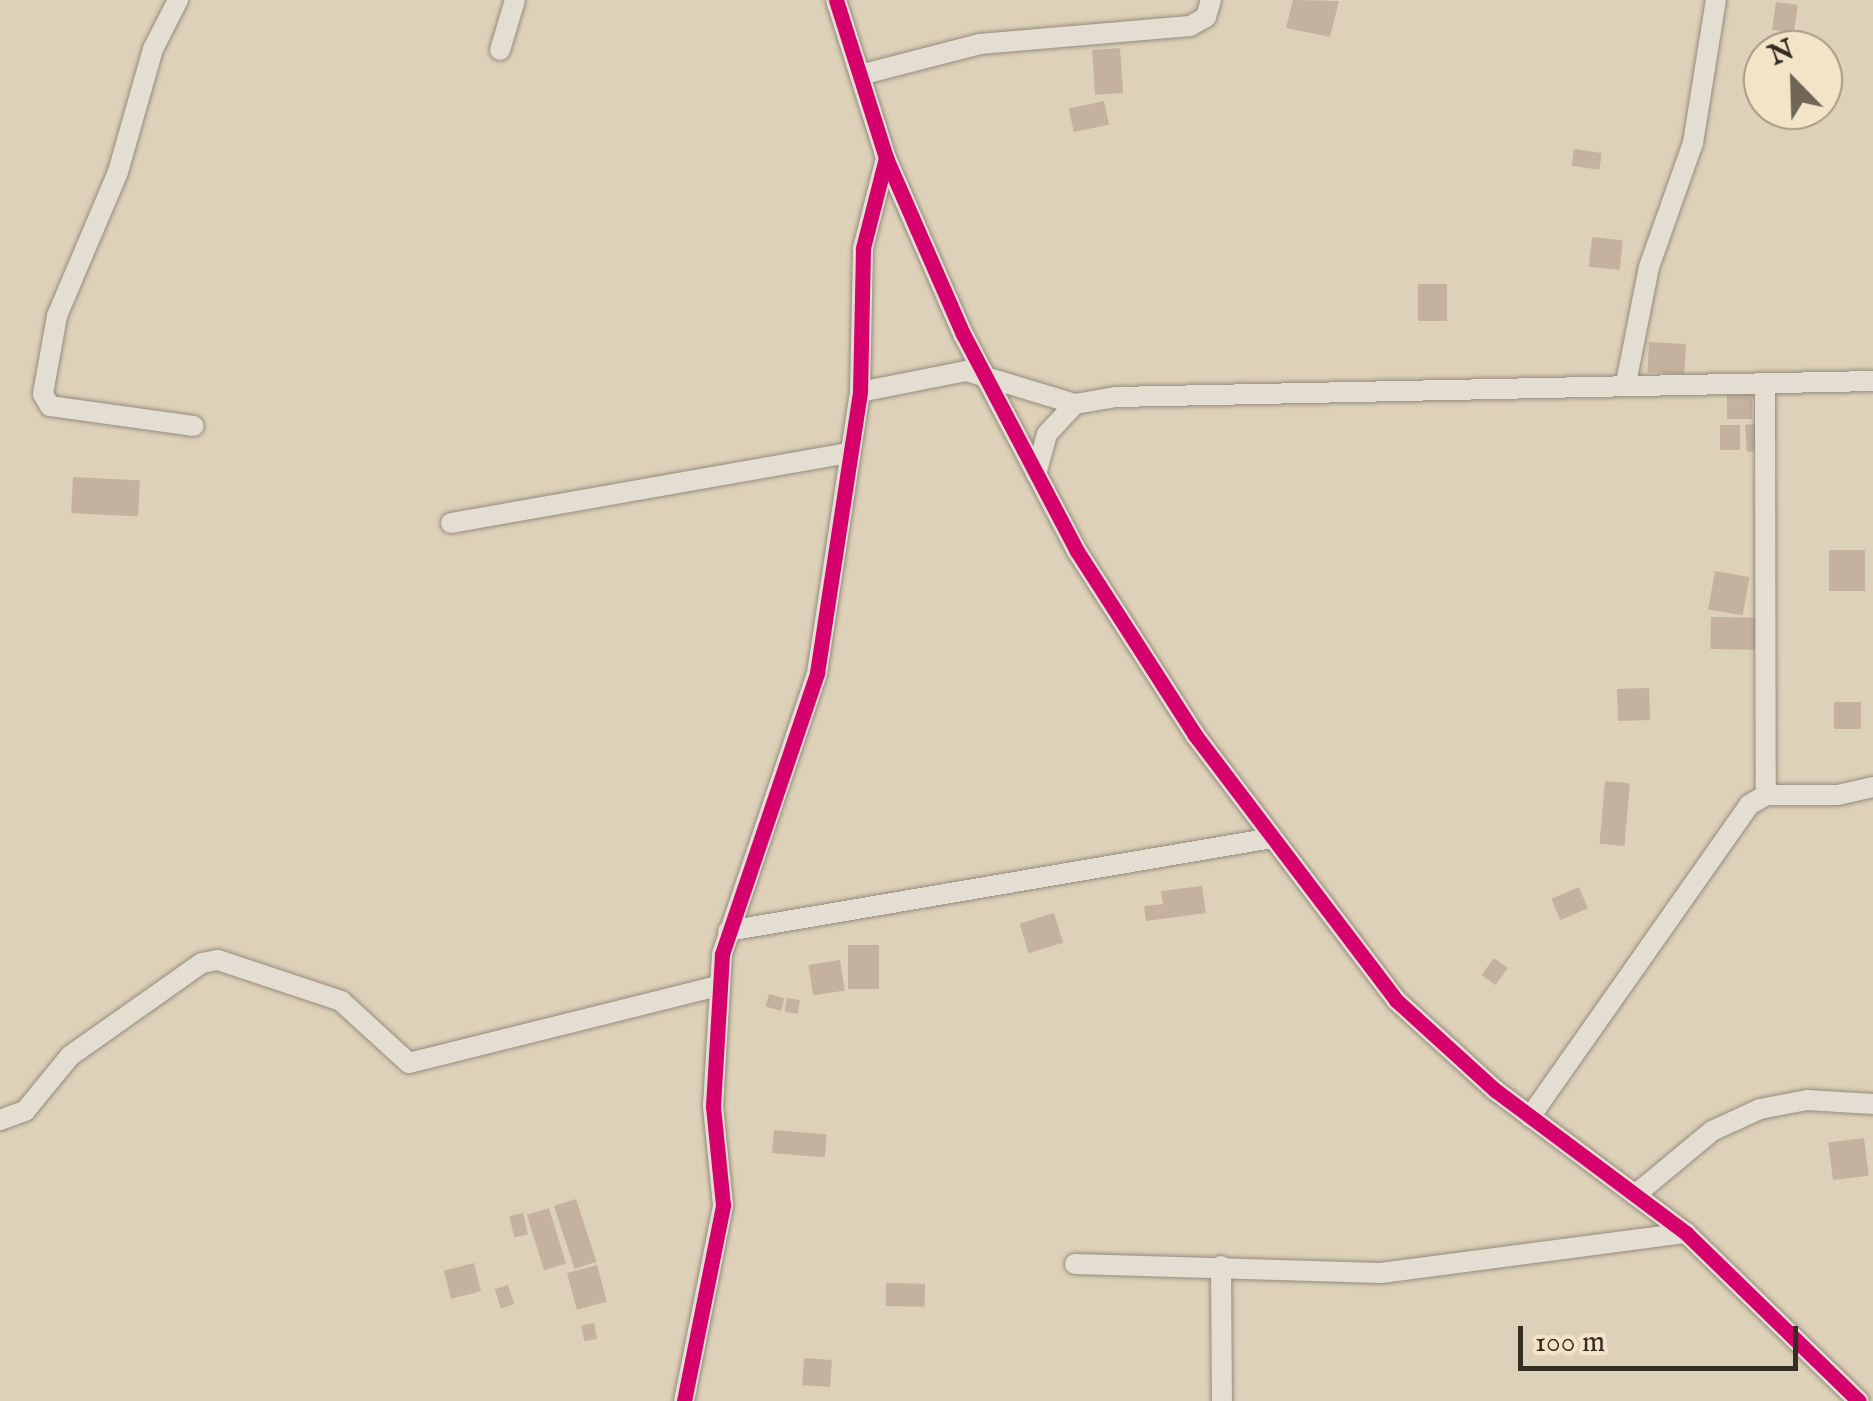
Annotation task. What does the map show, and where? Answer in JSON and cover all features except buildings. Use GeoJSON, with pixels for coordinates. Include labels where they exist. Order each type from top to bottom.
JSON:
{"type":"FeatureCollection","features":[{"type":"Feature","properties":{"kind":"street"},"geometry":{"type":"LineString","coordinates":[[178,0],[153,49],[118,172],[58,316],[43,394],[50,406],[194,426]]}},
{"type":"Feature","properties":{"kind":"street"},"geometry":{"type":"LineString","coordinates":[[500,50],[515,0]]}},
{"type":"Feature","properties":{"kind":"street"},"geometry":{"type":"LineString","coordinates":[[836,0],[886,158],[984,375],[1036,476],[1174,702],[1272,838],[1396,1000],[1530,1117],[1686,1233],[1859,1401]]}},
{"type":"Feature","properties":{"kind":"street"},"geometry":{"type":"LineString","coordinates":[[860,75],[980,44],[1190,26],[1206,17],[1211,0]]}},
{"type":"Feature","properties":{"kind":"street"},"geometry":{"type":"LineString","coordinates":[[1626,384],[1648,267],[1693,144],[1716,0]]}},
{"type":"Feature","properties":{"kind":"street"},"geometry":{"type":"LineString","coordinates":[[684,1401],[723,1205],[714,1106],[718,986],[728,930],[818,674],[860,392],[863,248],[886,158]]}},
{"type":"Feature","properties":{"kind":"street"},"geometry":{"type":"LineString","coordinates":[[860,392],[966,371],[1075,404],[1116,396],[1873,381]]}},
{"type":"Feature","properties":{"kind":"street"},"geometry":{"type":"LineString","coordinates":[[1764,384],[1766,795]]}},
{"type":"Feature","properties":{"kind":"street"},"geometry":{"type":"LineString","coordinates":[[1036,476],[1047,434],[1075,404]]}},
{"type":"Feature","properties":{"kind":"street"},"geometry":{"type":"LineString","coordinates":[[451,523],[849,453]]}},
{"type":"Feature","properties":{"kind":"street"},"geometry":{"type":"LineString","coordinates":[[1530,1117],[1748,804],[1766,795],[1838,795],[1873,787]]}},
{"type":"Feature","properties":{"kind":"street"},"geometry":{"type":"LineString","coordinates":[[728,930],[1272,838]]}},
{"type":"Feature","properties":{"kind":"street"},"geometry":{"type":"LineString","coordinates":[[0,1120],[25,1111],[70,1056],[202,963],[218,960],[341,1001],[409,1063],[718,986]]}},
{"type":"Feature","properties":{"kind":"street"},"geometry":{"type":"LineString","coordinates":[[1635,1195],[1712,1131],[1760,1109],[1808,1100],[1873,1104]]}},
{"type":"Feature","properties":{"kind":"street"},"geometry":{"type":"LineString","coordinates":[[1075,1264],[1381,1274],[1686,1233]]}},
{"type":"Feature","properties":{"kind":"street"},"geometry":{"type":"LineString","coordinates":[[1221,1266],[1222,1401]]}},
{"type":"Feature","properties":{"kind":"cycle path"},"geometry":{"type":"LineString","coordinates":[[836,0],[886,158],[963,334],[1077,551],[1195,735],[1396,1000],[1495,1090],[1686,1233],[1859,1401]]}},
{"type":"Feature","properties":{"kind":"cycle path"},"geometry":{"type":"LineString","coordinates":[[684,1401],[723,1205],[713,1106],[722,954],[817,673],[860,392],[863,248],[886,158]]}}]}
